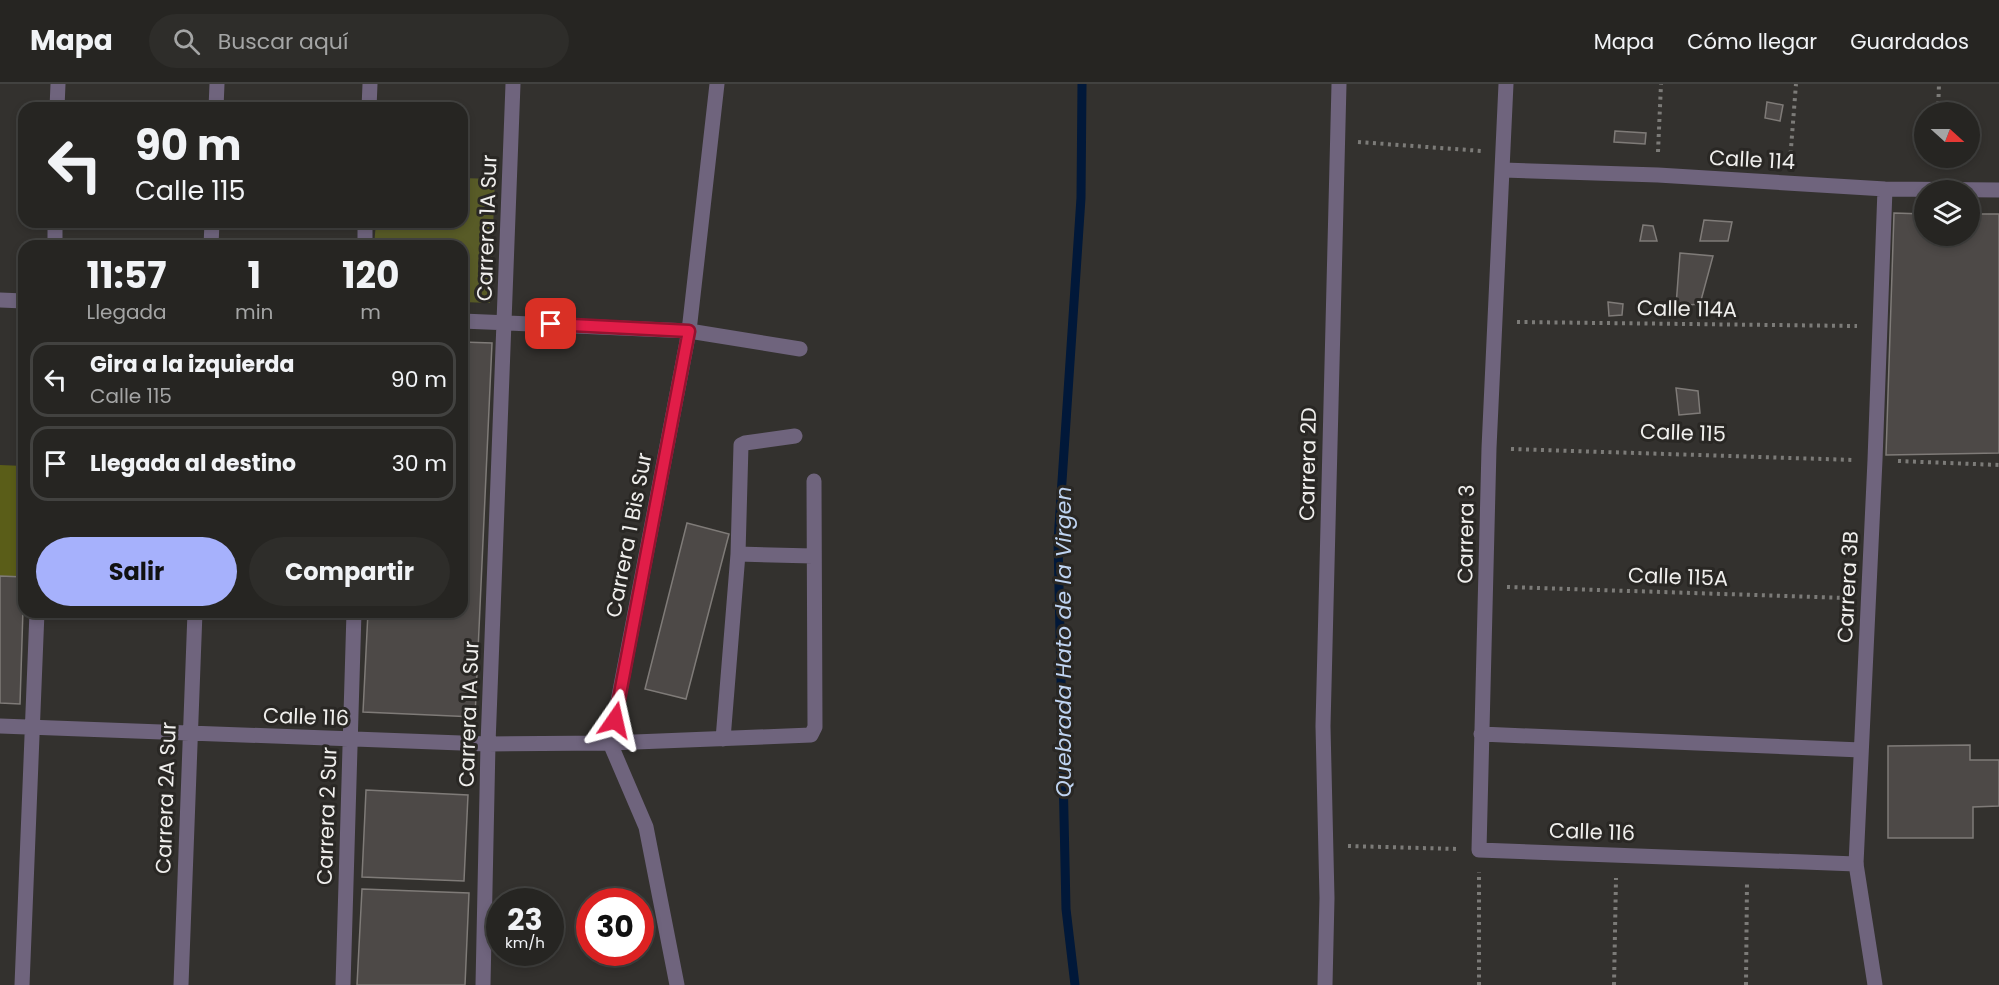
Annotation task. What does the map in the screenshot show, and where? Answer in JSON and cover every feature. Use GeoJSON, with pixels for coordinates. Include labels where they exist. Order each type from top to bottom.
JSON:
{"type":"FeatureCollection","features":[{"type":"Feature","properties":{"kind":"street"},"geometry":{"type":"LineString","coordinates":[[57,102],[58,84]]}},
{"type":"Feature","properties":{"kind":"street"},"geometry":{"type":"LineString","coordinates":[[216,102],[217,84]]}},
{"type":"Feature","properties":{"kind":"street"},"geometry":{"type":"LineString","coordinates":[[369,102],[370,84]]}},
{"type":"Feature","properties":{"kind":"street","name":"Carrera 1A Sur"},"geometry":{"type":"LineString","coordinates":[[483,985],[488,744],[506,322],[513,84]]}},
{"type":"Feature","properties":{"kind":"street","name":"Carrera 1 Bis Sur"},"geometry":{"type":"LineString","coordinates":[[610,743],[689,331],[717,84]]}},
{"type":"Feature","properties":{"kind":"street","name":"Carrera 2D"},"geometry":{"type":"LineString","coordinates":[[1325,985],[1326,845],[1323,726],[1339,84]]}},
{"type":"Feature","properties":{"kind":"street","name":"Carrera 3"},"geometry":{"type":"LineString","coordinates":[[1479,850],[1489,448],[1506,84]]}},
{"type":"Feature","properties":{"kind":"street","name":"Calle 114"},"geometry":{"type":"LineString","coordinates":[[1503,170],[1658,175],[1885,189],[1999,190]]}},
{"type":"Feature","properties":{"kind":"street","name":"Carrera 3B"},"geometry":{"type":"LineString","coordinates":[[1875,985],[1856,864],[1885,189]]}},
{"type":"Feature","properties":{"kind":"street"},"geometry":{"type":"LineString","coordinates":[[0,300],[18,301]]}},
{"type":"Feature","properties":{"kind":"street"},"geometry":{"type":"LineString","coordinates":[[468,321],[689,331],[800,349]]}},
{"type":"Feature","properties":{"kind":"street"},"geometry":{"type":"LineString","coordinates":[[723,739],[738,554],[741,445],[745,442],[795,436]]}},
{"type":"Feature","properties":{"kind":"street"},"geometry":{"type":"LineString","coordinates":[[738,554],[813,556],[814,481]]}},
{"type":"Feature","properties":{"kind":"street","name":"Calle 116"},"geometry":{"type":"LineString","coordinates":[[0,726],[488,744],[610,743],[811,735],[815,727],[813,556]]}},
{"type":"Feature","properties":{"kind":"street"},"geometry":{"type":"LineString","coordinates":[[22,985],[37,618]]}},
{"type":"Feature","properties":{"kind":"street","name":"Carrera 2A Sur"},"geometry":{"type":"LineString","coordinates":[[181,985],[195,618]]}},
{"type":"Feature","properties":{"kind":"street","name":"Carrera 2 Sur"},"geometry":{"type":"LineString","coordinates":[[343,985],[354,618]]}},
{"type":"Feature","properties":{"kind":"street"},"geometry":{"type":"LineString","coordinates":[[1481,734],[1861,750]]}},
{"type":"Feature","properties":{"kind":"street"},"geometry":{"type":"LineString","coordinates":[[610,743],[646,827],[677,985]]}},
{"type":"Feature","properties":{"kind":"street","name":"Calle 116"},"geometry":{"type":"LineString","coordinates":[[1479,850],[1856,864]]}},
{"type":"Feature","properties":{"kind":"path"},"geometry":{"type":"LineString","coordinates":[[1658,175],[1661,84]]}},
{"type":"Feature","properties":{"kind":"path"},"geometry":{"type":"LineString","coordinates":[[1789,183],[1796,84]]}},
{"type":"Feature","properties":{"kind":"path"},"geometry":{"type":"LineString","coordinates":[[1938,102],[1939,84]]}},
{"type":"Feature","properties":{"kind":"path"},"geometry":{"type":"LineString","coordinates":[[1337,140],[1504,153]]}},
{"type":"Feature","properties":{"kind":"path","name":"Calle 114A"},"geometry":{"type":"LineString","coordinates":[[1495,321],[1879,326]]}},
{"type":"Feature","properties":{"kind":"path","name":"Calle 115"},"geometry":{"type":"LineString","coordinates":[[1489,448],[1999,465]]}},
{"type":"Feature","properties":{"kind":"path","name":"Calle 115A"},"geometry":{"type":"LineString","coordinates":[[1486,586],[1869,598]]}},
{"type":"Feature","properties":{"kind":"path"},"geometry":{"type":"LineString","coordinates":[[1326,845],[1479,850],[1479,985]]}},
{"type":"Feature","properties":{"kind":"path"},"geometry":{"type":"LineString","coordinates":[[1614,985],[1616,854]]}},
{"type":"Feature","properties":{"kind":"path"},"geometry":{"type":"LineString","coordinates":[[1746,985],[1748,859]]}},
{"type":"Feature","properties":{"kind":"green space"},"geometry":{"type":"Polygon","coordinates":[[[468,178],[495,179],[490,303],[468,302],[468,240],[374,240],[376,228],[468,228],[468,178]]]}},
{"type":"Feature","properties":{"kind":"shaded area"},"geometry":{"type":"Polygon","coordinates":[[[0,465],[18,466],[18,577],[0,576],[0,465]]]}},
{"type":"Feature","properties":{"kind":"building"},"geometry":{"type":"Polygon","coordinates":[[[1767,102],[1783,105],[1780,121],[1765,118],[1767,102]]]}},
{"type":"Feature","properties":{"kind":"building"},"geometry":{"type":"Polygon","coordinates":[[[1615,131],[1646,133],[1645,144],[1614,142],[1615,131]]]}},
{"type":"Feature","properties":{"kind":"building"},"geometry":{"type":"Polygon","coordinates":[[[1894,213],[1914,214],[1914,246],[1980,246],[1980,214],[1999,214],[1999,453],[1886,455],[1894,213]]]}},
{"type":"Feature","properties":{"kind":"building"},"geometry":{"type":"Polygon","coordinates":[[[1704,220],[1732,222],[1728,241],[1700,241],[1704,220]]]}},
{"type":"Feature","properties":{"kind":"building"},"geometry":{"type":"Polygon","coordinates":[[[1643,225],[1653,226],[1657,241],[1640,241],[1643,225]]]}},
{"type":"Feature","properties":{"kind":"building"},"geometry":{"type":"Polygon","coordinates":[[[1680,253],[1713,256],[1700,304],[1676,306],[1680,253]]]}},
{"type":"Feature","properties":{"kind":"building"},"geometry":{"type":"Polygon","coordinates":[[[1608,302],[1623,304],[1622,315],[1609,316],[1608,302]]]}},
{"type":"Feature","properties":{"kind":"building"},"geometry":{"type":"Polygon","coordinates":[[[468,342],[492,343],[475,717],[363,712],[368,618],[468,618],[468,342]]]}},
{"type":"Feature","properties":{"kind":"building"},"geometry":{"type":"Polygon","coordinates":[[[1676,388],[1698,391],[1700,413],[1679,415],[1676,388]]]}},
{"type":"Feature","properties":{"kind":"building"},"geometry":{"type":"Polygon","coordinates":[[[687,523],[729,534],[686,699],[645,689],[687,523]]]}},
{"type":"Feature","properties":{"kind":"building"},"geometry":{"type":"Polygon","coordinates":[[[0,576],[18,577],[18,618],[23,618],[20,704],[0,703],[0,576]]]}},
{"type":"Feature","properties":{"kind":"building"},"geometry":{"type":"Polygon","coordinates":[[[1970,745],[1970,760],[1999,760],[1999,806],[1973,807],[1973,838],[1888,838],[1888,746],[1970,745]]]}},
{"type":"Feature","properties":{"kind":"building"},"geometry":{"type":"Polygon","coordinates":[[[366,790],[468,795],[464,881],[362,877],[366,790]]]}},
{"type":"Feature","properties":{"kind":"building"},"geometry":{"type":"Polygon","coordinates":[[[362,889],[469,893],[465,985],[357,985],[362,889]]]}},
{"type":"Feature","properties":{"kind":"waterway","name":"Quebrada Hato de la Virgen"},"geometry":{"type":"LineString","coordinates":[[1075,985],[1066,909],[1058,541],[1081,198],[1082,84]]}},
{"type":"Feature","properties":{"kind":"route"},"geometry":{"type":"LineString","coordinates":[[551,324],[689,331],[615,720]]}}]}
